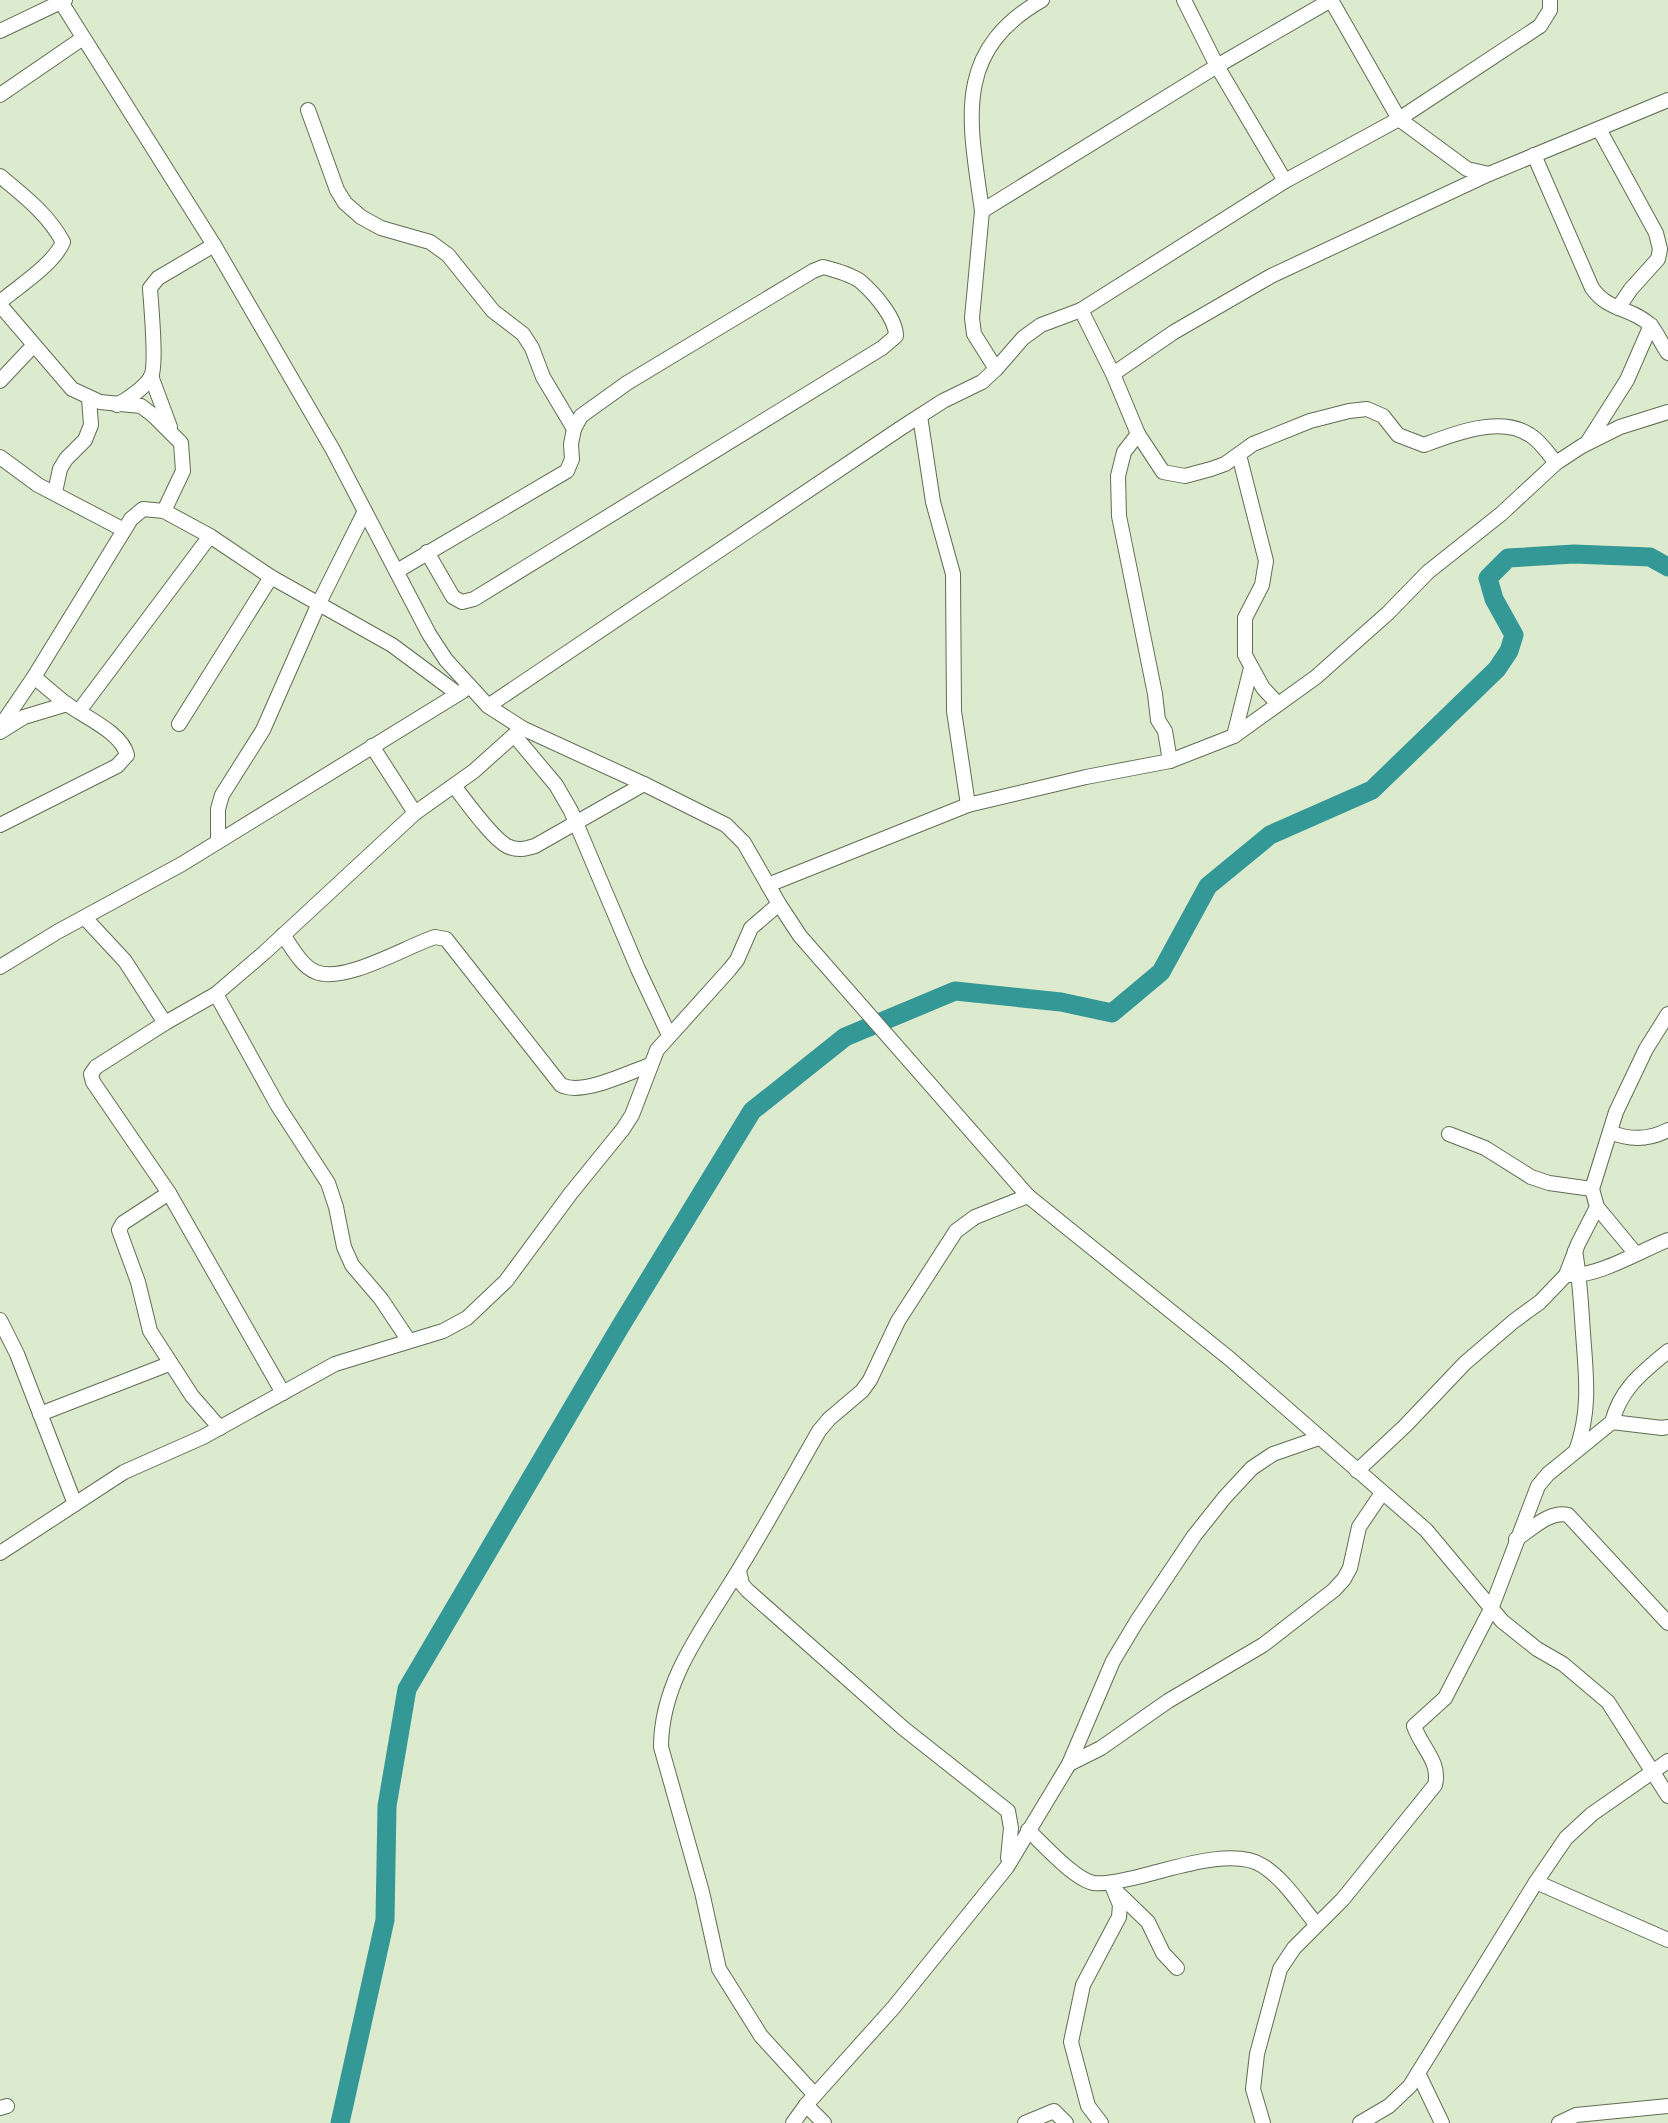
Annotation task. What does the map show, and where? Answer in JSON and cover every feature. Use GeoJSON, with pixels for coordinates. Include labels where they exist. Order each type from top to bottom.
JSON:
{"type":"FeatureCollection","features":[{"type":"Feature","properties":{"kind":"street"},"geometry":{"type":"LineString","coordinates":[[996,369],[974,334],[972,318],[982,211],[970,127],[975,77],[988,50],[1004,27],[1042,0]]}},
{"type":"Feature","properties":{"kind":"street"},"geometry":{"type":"LineString","coordinates":[[1184,0],[1217,66],[1285,181]]}},
{"type":"Feature","properties":{"kind":"street"},"geometry":{"type":"LineString","coordinates":[[982,211],[1217,66],[1331,0],[1399,119],[1467,169],[1489,174]]}},
{"type":"Feature","properties":{"kind":"street"},"geometry":{"type":"LineString","coordinates":[[488,706],[920,416],[982,382],[1023,338],[1041,325],[1081,310],[1285,181],[1399,119],[1539,26],[1550,10],[1550,0]]}},
{"type":"Feature","properties":{"kind":"street"},"geometry":{"type":"LineString","coordinates":[[0,31],[63,1],[83,38],[214,245],[326,438],[429,634],[464,691]]}},
{"type":"Feature","properties":{"kind":"street"},"geometry":{"type":"LineString","coordinates":[[0,95],[83,38]]}},
{"type":"Feature","properties":{"kind":"street"},"geometry":{"type":"LineString","coordinates":[[1113,374],[1174,332],[1252,286],[1489,174],[1668,100]]}},
{"type":"Feature","properties":{"kind":"street"},"geometry":{"type":"LineString","coordinates":[[308,110],[337,190],[345,203],[361,217],[381,228],[430,242],[448,255],[493,311],[523,334],[532,348],[543,377],[574,429]]}},
{"type":"Feature","properties":{"kind":"street"},"geometry":{"type":"LineString","coordinates":[[1599,129],[1656,233],[1660,249],[1658,259],[1618,308]]}},
{"type":"Feature","properties":{"kind":"street"},"geometry":{"type":"LineString","coordinates":[[1534,155],[1592,288],[1601,301],[1651,325],[1668,353]]}},
{"type":"Feature","properties":{"kind":"street"},"geometry":{"type":"LineString","coordinates":[[0,176],[28,197],[55,227],[63,242],[60,250],[51,259],[0,304],[72,389],[89,398],[117,405],[141,406],[181,443],[183,471],[164,511]]}},
{"type":"Feature","properties":{"kind":"street"},"geometry":{"type":"LineString","coordinates":[[172,433],[151,376],[153,361],[150,288],[158,278],[214,245]]}},
{"type":"Feature","properties":{"kind":"street"},"geometry":{"type":"LineString","coordinates":[[397,571],[427,552],[567,471],[572,460],[574,429],[581,416],[627,383],[813,271],[823,267],[859,281],[891,316],[896,326],[896,335],[882,348],[474,599],[462,602],[453,597],[427,552]]}},
{"type":"Feature","properties":{"kind":"street"},"geometry":{"type":"LineString","coordinates":[[1081,310],[1113,374],[1138,435],[1163,472],[1177,476],[1211,469],[1225,464],[1253,444],[1310,421],[1367,409],[1383,416],[1398,435],[1424,445],[1452,434],[1480,429],[1495,427],[1522,430],[1532,436],[1556,463]]}},
{"type":"Feature","properties":{"kind":"street"},"geometry":{"type":"LineString","coordinates":[[1586,444],[1627,380],[1651,325]]}},
{"type":"Feature","properties":{"kind":"street"},"geometry":{"type":"LineString","coordinates":[[0,381],[33,346]]}},
{"type":"Feature","properties":{"kind":"street"},"geometry":{"type":"LineString","coordinates":[[117,405],[135,393],[151,376]]}},
{"type":"Feature","properties":{"kind":"street"},"geometry":{"type":"LineString","coordinates":[[55,492],[60,469],[85,440],[92,425],[89,398]]}},
{"type":"Feature","properties":{"kind":"street"},"geometry":{"type":"LineString","coordinates":[[768,885],[968,805],[1086,777],[1170,761],[1234,736],[1324,671],[1388,613],[1428,572],[1500,514],[1556,463],[1620,427],[1668,412]]}},
{"type":"Feature","properties":{"kind":"street"},"geometry":{"type":"LineString","coordinates":[[920,416],[933,502],[953,574],[954,711],[968,805]]}},
{"type":"Feature","properties":{"kind":"street"},"geometry":{"type":"LineString","coordinates":[[1138,435],[1124,452],[1118,476],[1119,516],[1158,720],[1165,731],[1170,761]]}},
{"type":"Feature","properties":{"kind":"street"},"geometry":{"type":"LineString","coordinates":[[1239,455],[1266,561],[1262,586],[1245,618],[1245,655],[1263,688],[1278,704]]}},
{"type":"Feature","properties":{"kind":"street"},"geometry":{"type":"LineString","coordinates":[[0,457],[38,485],[124,530]]}},
{"type":"Feature","properties":{"kind":"street"},"geometry":{"type":"LineString","coordinates":[[0,729],[136,513],[143,509],[164,511],[210,536],[271,577],[392,645],[488,706],[518,731],[556,785],[576,823],[669,1035]]}},
{"type":"Feature","properties":{"kind":"street"},"geometry":{"type":"LineString","coordinates":[[218,840],[218,809],[222,795],[263,730],[319,603],[365,511]]}},
{"type":"Feature","properties":{"kind":"street"},"geometry":{"type":"LineString","coordinates":[[0,729],[24,718],[73,707],[210,536]]}},
{"type":"Feature","properties":{"kind":"street"},"geometry":{"type":"LineString","coordinates":[[179,724],[271,577]]}},
{"type":"Feature","properties":{"kind":"street"},"geometry":{"type":"LineString","coordinates":[[1234,736],[1251,668]]}},
{"type":"Feature","properties":{"kind":"street"},"geometry":{"type":"LineString","coordinates":[[0,825],[123,761],[127,755],[125,746],[34,677]]}},
{"type":"Feature","properties":{"kind":"street"},"geometry":{"type":"LineString","coordinates":[[0,967],[153,881],[464,691]]}},
{"type":"Feature","properties":{"kind":"street"},"geometry":{"type":"LineString","coordinates":[[518,731],[644,784],[726,825],[744,843],[800,936],[1028,1196],[1230,1359],[1426,1530],[1502,1621],[1528,1642],[1563,1664],[1608,1702],[1668,1796]]}},
{"type":"Feature","properties":{"kind":"street"},"geometry":{"type":"LineString","coordinates":[[282,1393],[169,1193],[93,1082],[91,1074],[96,1068],[165,1023],[216,994],[283,936],[415,813],[474,771],[518,731]]}},
{"type":"Feature","properties":{"kind":"street"},"geometry":{"type":"LineString","coordinates":[[372,746],[415,813]]}},
{"type":"Feature","properties":{"kind":"street"},"geometry":{"type":"LineString","coordinates":[[454,786],[497,838],[508,847],[522,850],[535,846],[644,784]]}},
{"type":"Feature","properties":{"kind":"street"},"geometry":{"type":"LineString","coordinates":[[0,1553],[124,1472],[220,1428],[335,1364],[443,1331],[467,1318],[506,1281],[571,1193],[623,1129],[632,1115],[650,1065],[669,1035],[737,960],[751,928],[779,904]]}},
{"type":"Feature","properties":{"kind":"street"},"geometry":{"type":"LineString","coordinates":[[85,918],[125,961],[165,1023]]}},
{"type":"Feature","properties":{"kind":"street"},"geometry":{"type":"LineString","coordinates":[[283,936],[304,964],[316,972],[333,974],[362,967],[435,937],[446,939],[561,1085],[570,1090],[582,1088],[650,1065]]}},
{"type":"Feature","properties":{"kind":"street"},"geometry":{"type":"LineString","coordinates":[[216,994],[278,1106],[328,1183],[344,1247],[352,1265],[381,1299],[409,1341]]}},
{"type":"Feature","properties":{"kind":"street"},"geometry":{"type":"LineString","coordinates":[[1636,1254],[1597,1207],[1592,1189],[1627,1085],[1668,1014]]}},
{"type":"Feature","properties":{"kind":"street"},"geometry":{"type":"LineString","coordinates":[[1610,1132],[1625,1139],[1667,1134]]}},
{"type":"Feature","properties":{"kind":"street"},"geometry":{"type":"LineString","coordinates":[[1449,1134],[1485,1148],[1531,1177],[1549,1183],[1592,1189]]}},
{"type":"Feature","properties":{"kind":"street"},"geometry":{"type":"LineString","coordinates":[[169,1193],[123,1223],[120,1230],[138,1282],[145,1319],[155,1340],[192,1396],[220,1428]]}},
{"type":"Feature","properties":{"kind":"street"},"geometry":{"type":"LineString","coordinates":[[824,2123],[810,2100],[761,2036],[719,1969],[702,1892],[661,1746],[661,1726],[681,1666],[819,1431],[862,1391],[870,1380],[898,1321],[956,1231],[975,1217],[1028,1196]]}},
{"type":"Feature","properties":{"kind":"street"},"geometry":{"type":"LineString","coordinates":[[1576,1452],[1585,1428],[1587,1402],[1573,1275],[1575,1251],[1597,1207]]}},
{"type":"Feature","properties":{"kind":"street"},"geometry":{"type":"LineString","coordinates":[[1357,1471],[1405,1426],[1465,1363],[1573,1275],[1668,1240]]}},
{"type":"Feature","properties":{"kind":"street"},"geometry":{"type":"LineString","coordinates":[[0,1320],[17,1354],[75,1504]]}},
{"type":"Feature","properties":{"kind":"street"},"geometry":{"type":"LineString","coordinates":[[1263,2123],[1253,2089],[1257,2054],[1280,1969],[1294,1948],[1343,1899],[1434,1785],[1436,1766],[1415,1726],[1445,1698],[1491,1609],[1538,1486],[1548,1474],[1612,1422],[1617,1403],[1629,1385],[1668,1351]]}},
{"type":"Feature","properties":{"kind":"street"},"geometry":{"type":"LineString","coordinates":[[40,1414],[169,1364]]}},
{"type":"Feature","properties":{"kind":"street"},"geometry":{"type":"LineString","coordinates":[[1612,1422],[1668,1427]]}},
{"type":"Feature","properties":{"kind":"street"},"geometry":{"type":"LineString","coordinates":[[793,2123],[810,2100],[894,2007],[1007,1867],[1069,1764],[1113,1661],[1137,1620],[1194,1536],[1224,1497],[1252,1468],[1273,1454],[1319,1438]]}},
{"type":"Feature","properties":{"kind":"street"},"geometry":{"type":"LineString","coordinates":[[1069,1764],[1101,1748],[1168,1701],[1263,1645],[1334,1590],[1345,1579],[1350,1568],[1359,1527],[1382,1493]]}},
{"type":"Feature","properties":{"kind":"street"},"geometry":{"type":"LineString","coordinates":[[1516,1539],[1552,1515],[1568,1515],[1668,1623]]}},
{"type":"Feature","properties":{"kind":"street"},"geometry":{"type":"LineString","coordinates":[[738,1571],[747,1590],[903,1728],[1008,1811],[1011,1828],[1007,1867]]}},
{"type":"Feature","properties":{"kind":"street"},"geometry":{"type":"LineString","coordinates":[[1360,2123],[1389,2106],[1410,2086],[1566,1838],[1592,1814],[1668,1761]]}},
{"type":"Feature","properties":{"kind":"street"},"geometry":{"type":"LineString","coordinates":[[1028,1830],[1079,1876],[1094,1883],[1109,1885],[1185,1864],[1240,1859],[1260,1863],[1278,1878],[1317,1925]]}},
{"type":"Feature","properties":{"kind":"street"},"geometry":{"type":"LineString","coordinates":[[1536,1882],[1668,1940]]}},
{"type":"Feature","properties":{"kind":"street"},"geometry":{"type":"LineString","coordinates":[[1109,1885],[1148,1922],[1163,1954],[1177,1968]]}},
{"type":"Feature","properties":{"kind":"street"},"geometry":{"type":"LineString","coordinates":[[1101,2123],[1088,2106],[1071,2042],[1083,1984],[1119,1917],[1120,1905],[1109,1885]]}},
{"type":"Feature","properties":{"kind":"street"},"geometry":{"type":"LineString","coordinates":[[1418,2073],[1442,2123]]}},
{"type":"Feature","properties":{"kind":"street"},"geometry":{"type":"LineString","coordinates":[[1559,2123],[1576,2115],[1668,2106]]}},
{"type":"Feature","properties":{"kind":"street"},"geometry":{"type":"LineString","coordinates":[[1025,2123],[1054,2111],[1066,2123]]}},
{"type":"Feature","properties":{"kind":"waterway"},"geometry":{"type":"LineString","coordinates":[[340,2123],[385,1920],[387,1806],[407,1689],[620,1327],[752,1111],[845,1037],[955,991],[1061,1002],[1112,1013],[1161,972],[1208,886],[1270,835],[1372,790],[1497,669],[1509,651],[1514,635],[1494,599],[1488,578],[1508,558],[1574,554],[1650,557],[1668,567]]}}]}
